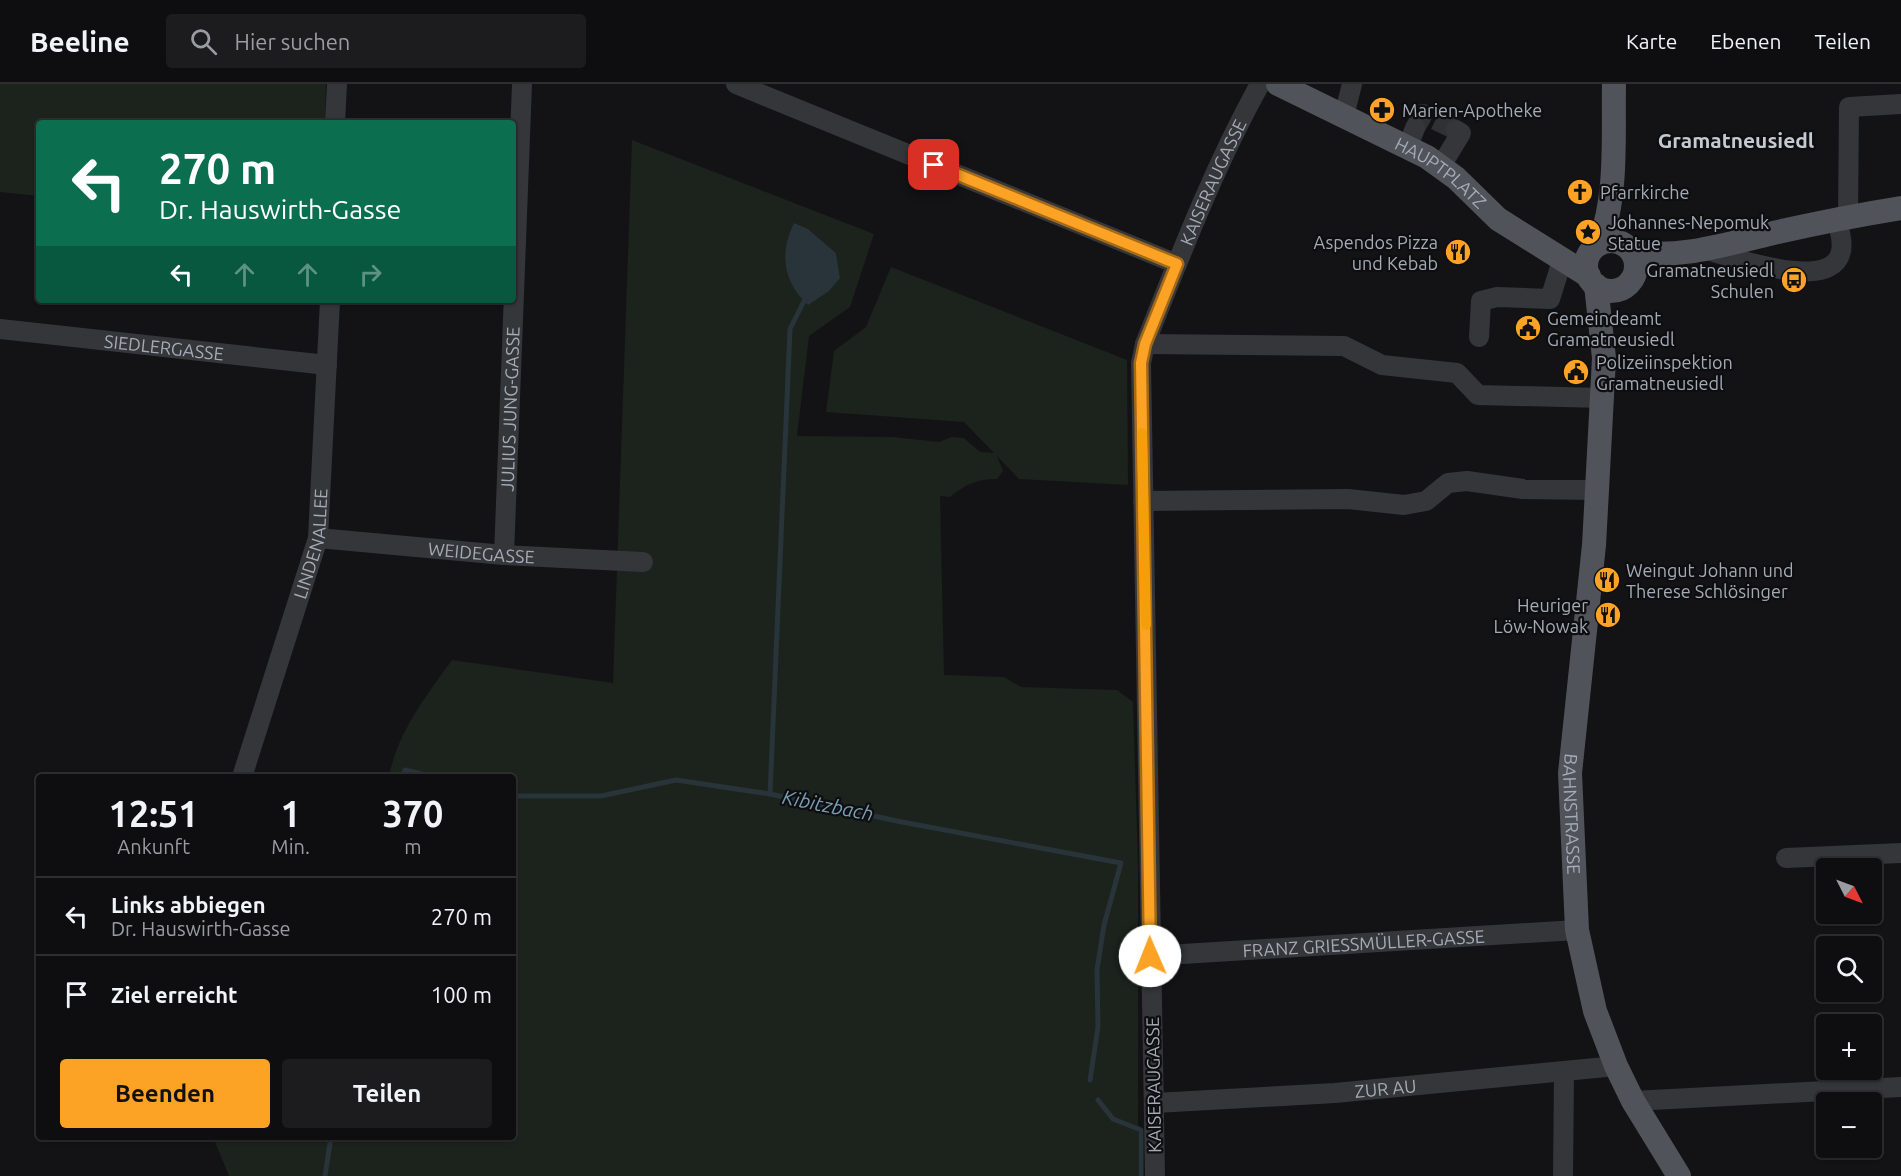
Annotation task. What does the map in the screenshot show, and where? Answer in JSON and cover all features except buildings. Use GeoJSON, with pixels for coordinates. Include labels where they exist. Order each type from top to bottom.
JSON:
{"type":"FeatureCollection","features":[{"type":"Feature","properties":{"kind":"main road","name":"HAUPTPLATZ"},"geometry":{"type":"LineString","coordinates":[[1278,84],[1344,116],[1412,137],[1498,219],[1562,261],[1594,264]]}},
{"type":"Feature","properties":{"kind":"main road"},"geometry":{"type":"LineString","coordinates":[[1594,264],[1605,231],[1612,178],[1614,84]]}},
{"type":"Feature","properties":{"kind":"main road"},"geometry":{"type":"LineString","coordinates":[[1594,264],[1613,290],[1629,264],[1612,178]]}},
{"type":"Feature","properties":{"kind":"main road"},"geometry":{"type":"LineString","coordinates":[[1629,264],[1672,263],[1703,251],[1901,208]]}},
{"type":"Feature","properties":{"kind":"main road","name":"HAUPTPLATZ"},"geometry":{"type":"LineString","coordinates":[[1532,240],[1594,264]]}},
{"type":"Feature","properties":{"kind":"main road"},"geometry":{"type":"LineString","coordinates":[[1594,264],[1611,241],[1629,264]]}},
{"type":"Feature","properties":{"kind":"main road","name":"BAHNSTRASSE"},"geometry":{"type":"LineString","coordinates":[[1594,264],[1604,358],[1594,545],[1570,773],[1577,930],[1595,1011],[1616,1066],[1679,1176]]}},
{"type":"Feature","properties":{"kind":"main road","name":"BAHNSTRASSE"},"geometry":{"type":"LineString","coordinates":[[1604,358],[1629,264]]}},
{"type":"Feature","properties":{"kind":"street"},"geometry":{"type":"LineString","coordinates":[[335,120],[337,84]]}},
{"type":"Feature","properties":{"kind":"street","name":"JULIUS JUNG-GASSE"},"geometry":{"type":"LineString","coordinates":[[516,241],[522,84]]}},
{"type":"Feature","properties":{"kind":"street"},"geometry":{"type":"LineString","coordinates":[[736,84],[1177,264]]}},
{"type":"Feature","properties":{"kind":"street","name":"KAISERAUGASSE"},"geometry":{"type":"LineString","coordinates":[[1155,1176],[1141,363],[1145,344],[1177,264],[1237,126],[1260,84]]}},
{"type":"Feature","properties":{"kind":"street"},"geometry":{"type":"LineString","coordinates":[[1344,116],[1352,84]]}},
{"type":"Feature","properties":{"kind":"street"},"geometry":{"type":"LineString","coordinates":[[1703,251],[1787,268],[1826,270],[1838,263],[1844,249],[1842,219],[1849,107],[1901,104]]}},
{"type":"Feature","properties":{"kind":"street"},"geometry":{"type":"LineString","coordinates":[[1441,166],[1461,133],[1456,130]]}},
{"type":"Feature","properties":{"kind":"street"},"geometry":{"type":"LineString","coordinates":[[1479,337],[1481,301],[1497,297],[1550,299],[1562,261]]}},
{"type":"Feature","properties":{"kind":"street","name":"LINDENALLEE"},"geometry":{"type":"LineString","coordinates":[[243,774],[318,538],[330,303]]}},
{"type":"Feature","properties":{"kind":"street","name":"JULIUS JUNG-GASSE"},"geometry":{"type":"LineString","coordinates":[[504,555],[514,303]]}},
{"type":"Feature","properties":{"kind":"street","name":"SIEDLERGASSE"},"geometry":{"type":"LineString","coordinates":[[0,328],[327,365]]}},
{"type":"Feature","properties":{"kind":"street"},"geometry":{"type":"LineString","coordinates":[[1145,344],[1344,346],[1382,365],[1457,372],[1478,394],[1602,398]]}},
{"type":"Feature","properties":{"kind":"street"},"geometry":{"type":"LineString","coordinates":[[1143,501],[1348,499],[1404,505],[1426,501],[1448,483],[1467,481],[1523,489],[1597,490]]}},
{"type":"Feature","properties":{"kind":"street","name":"WEIDEGASSE"},"geometry":{"type":"LineString","coordinates":[[318,538],[504,555],[643,562]]}},
{"type":"Feature","properties":{"kind":"street"},"geometry":{"type":"LineString","coordinates":[[1786,858],[1901,853]]}},
{"type":"Feature","properties":{"kind":"street","name":"FRANZ GRIESSMÜLLER-GASSE"},"geometry":{"type":"LineString","coordinates":[[1150,956],[1577,930]]}},
{"type":"Feature","properties":{"kind":"street","name":"ZUR AU"},"geometry":{"type":"LineString","coordinates":[[1155,1103],[1324,1093],[1616,1066]]}},
{"type":"Feature","properties":{"kind":"street"},"geometry":{"type":"LineString","coordinates":[[1563,1176],[1564,1072]]}},
{"type":"Feature","properties":{"kind":"street"},"geometry":{"type":"LineString","coordinates":[[1634,1101],[1901,1087]]}},
{"type":"Feature","properties":{"kind":"shaded area"},"geometry":{"type":"Polygon","coordinates":[[[0,84],[326,84],[325,120],[36,120],[36,196],[0,192],[0,84]]]}},
{"type":"Feature","properties":{"kind":"shaded area"},"geometry":{"type":"Polygon","coordinates":[[[632,140],[874,234],[850,307],[809,336],[797,436],[893,437],[939,442],[952,437],[964,438],[980,452],[994,453],[964,422],[826,412],[834,351],[866,327],[891,267],[1127,360],[1128,485],[1019,479],[997,456],[1003,471],[997,479],[972,483],[950,497],[940,496],[944,675],[1004,677],[1021,687],[1117,690],[1133,702],[1138,865],[1138,1176],[229,1176],[214,1140],[516,1140],[516,774],[390,774],[406,730],[452,660],[613,683],[632,140]],[[808,229],[840,278],[836,253],[808,229]]]}},
{"type":"Feature","properties":{"kind":"shaded area"},"geometry":{"type":"Polygon","coordinates":[[[794,223],[808,229],[836,253],[840,278],[829,291],[808,305],[793,287],[786,267],[786,245],[794,223]]]}},
{"type":"Feature","properties":{"kind":"waterway","name":"Kibitzbach"},"geometry":{"type":"LineString","coordinates":[[804,301],[790,329],[770,794],[902,822],[1121,863],[1104,925],[1097,970],[1098,1027],[1090,1080]]}},
{"type":"Feature","properties":{"kind":"waterway"},"geometry":{"type":"LineString","coordinates":[[404,774],[405,770],[422,774]]}},
{"type":"Feature","properties":{"kind":"waterway"},"geometry":{"type":"LineString","coordinates":[[516,796],[601,796],[676,780],[770,794]]}},
{"type":"Feature","properties":{"kind":"waterway","name":"Kibitzbach"},"geometry":{"type":"LineString","coordinates":[[1098,1100],[1113,1119],[1141,1130],[1141,1176]]}},
{"type":"Feature","properties":{"kind":"waterway"},"geometry":{"type":"LineString","coordinates":[[325,1176],[331,1140]]}},
{"type":"Feature","properties":{"kind":"tunnel"},"geometry":{"type":"LineString","coordinates":[[1415,128],[1423,114],[1456,130]]}},
{"type":"Feature","properties":{"kind":"slow traffic"},"geometry":{"type":"LineString","coordinates":[[1142,433],[1146,625]]}},
{"type":"Feature","properties":{"kind":"place","name":"Marien-Apotheke"},"geometry":{"type":"Point","coordinates":[1382,110]}},
{"type":"Feature","properties":{"kind":"place","name":"Pfarrkirche"},"geometry":{"type":"Point","coordinates":[1580,192]}},
{"type":"Feature","properties":{"kind":"place","name":"Johannes-Nepomuk Statue"},"geometry":{"type":"Point","coordinates":[1588,232]}},
{"type":"Feature","properties":{"kind":"place","name":"Aspendos Pizza und Kebab"},"geometry":{"type":"Point","coordinates":[1458,252]}},
{"type":"Feature","properties":{"kind":"place","name":"Gramatneusiedl Schulen"},"geometry":{"type":"Point","coordinates":[1794,280]}},
{"type":"Feature","properties":{"kind":"place","name":"Gemeindeamt Gramatneusiedl"},"geometry":{"type":"Point","coordinates":[1528,328]}},
{"type":"Feature","properties":{"kind":"place","name":"Polizeiinspektion Gramatneusiedl"},"geometry":{"type":"Point","coordinates":[1576,372]}},
{"type":"Feature","properties":{"kind":"place","name":"Weingut Johann und Therese Schlösinger"},"geometry":{"type":"Point","coordinates":[1607,580]}},
{"type":"Feature","properties":{"kind":"place","name":"Heuriger Löw-Nowak"},"geometry":{"type":"Point","coordinates":[1608,615]}},
{"type":"Feature","properties":{"kind":"district","name":"Gramatneusiedl"},"geometry":{"type":"Point","coordinates":[1736,140]}},
{"type":"Feature","properties":{"kind":"route"},"geometry":{"type":"LineString","coordinates":[[934,165],[1177,264],[1145,344],[1141,363],[1150,956]]}}]}
